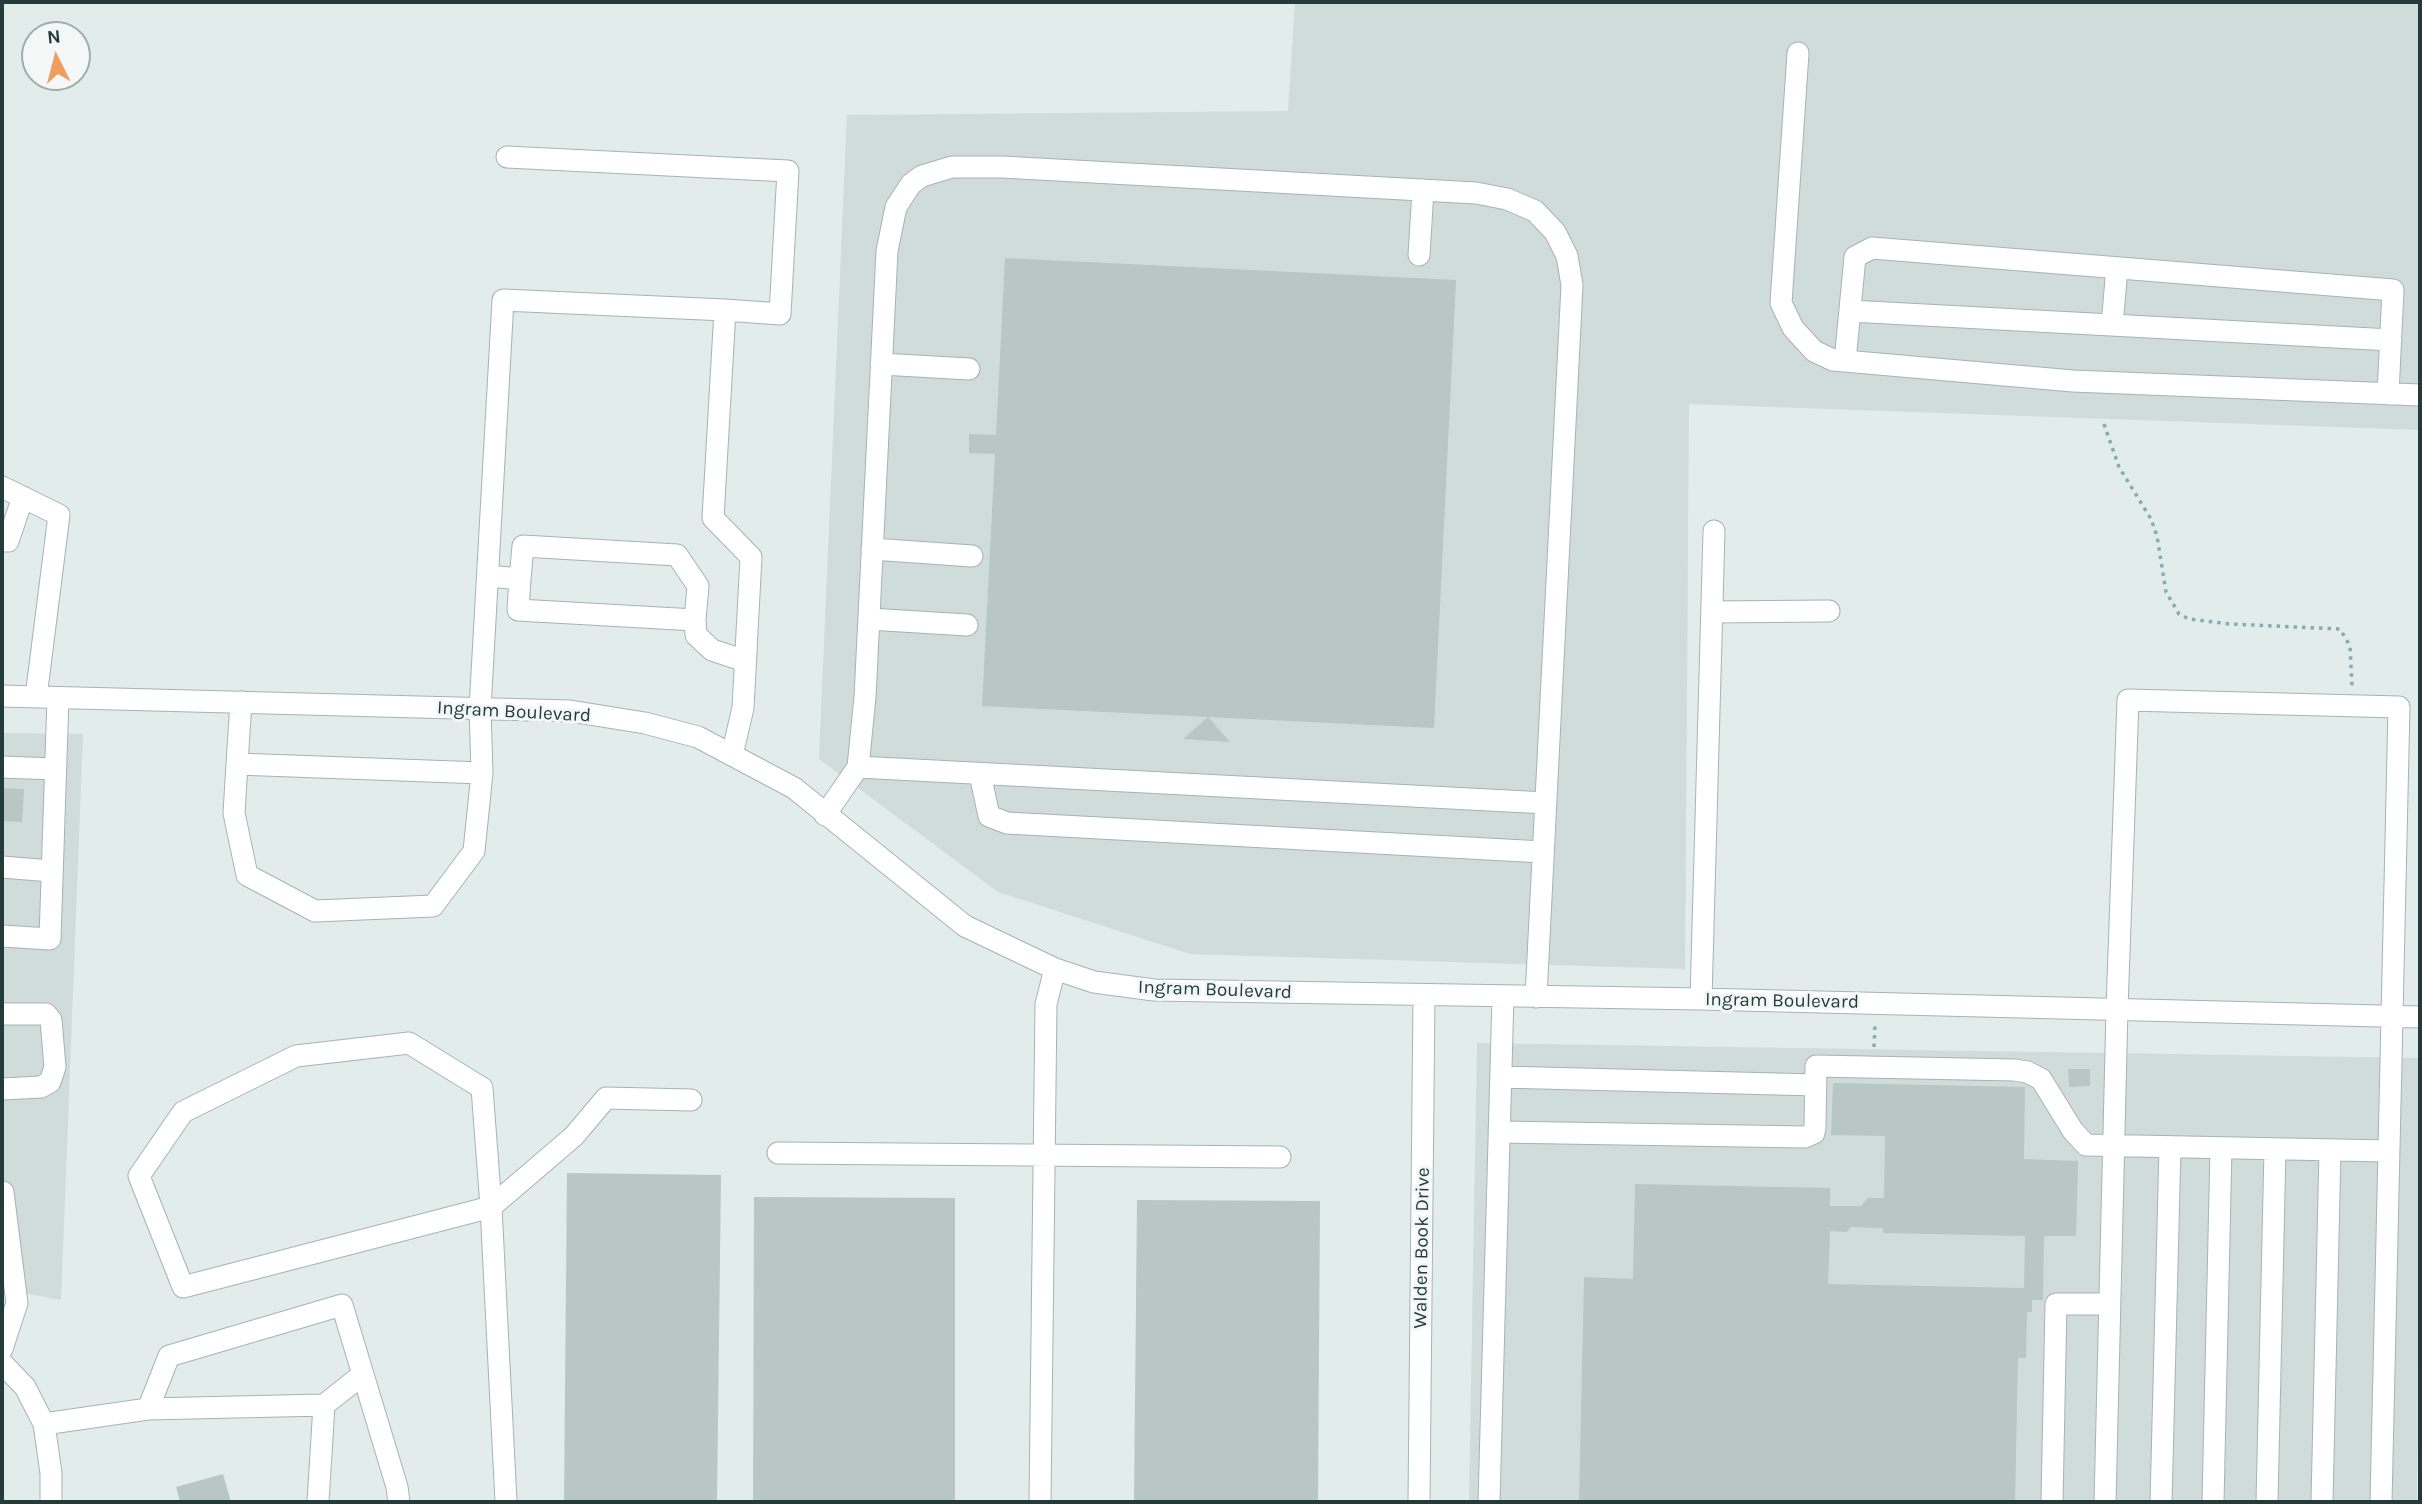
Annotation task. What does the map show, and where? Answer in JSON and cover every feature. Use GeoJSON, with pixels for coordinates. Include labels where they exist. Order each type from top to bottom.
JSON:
{"type":"FeatureCollection","features":[{"type":"Feature","properties":{"kind":"street"},"geometry":{"type":"LineString","coordinates":[[1798,52],[1781,303],[1793,328],[1814,351],[1833,360],[2073,380],[2420,395]]}},
{"type":"Feature","properties":{"kind":"street"},"geometry":{"type":"LineString","coordinates":[[241,702],[234,813],[247,875],[315,911],[433,906],[474,851],[482,773],[480,709],[503,300],[780,314],[788,171],[507,158]]}},
{"type":"Feature","properties":{"kind":"street"},"geometry":{"type":"LineString","coordinates":[[825,816],[858,767],[869,619],[887,251],[894,215],[911,184],[936,170],[952,167],[1002,167],[1491,195],[1523,204],[1535,211],[1555,232],[1570,269],[1536,997]]}},
{"type":"Feature","properties":{"kind":"street"},"geometry":{"type":"LineString","coordinates":[[1419,255],[1423,190]]}},
{"type":"Feature","properties":{"kind":"street"},"geometry":{"type":"LineString","coordinates":[[1845,361],[1855,257],[1872,248],[2393,290],[2388,394]]}},
{"type":"Feature","properties":{"kind":"street"},"geometry":{"type":"LineString","coordinates":[[2112,325],[2118,268]]}},
{"type":"Feature","properties":{"kind":"street"},"geometry":{"type":"LineString","coordinates":[[725,310],[713,518],[751,557],[743,708],[732,755]]}},
{"type":"Feature","properties":{"kind":"street"},"geometry":{"type":"LineString","coordinates":[[1850,311],[2391,340]]}},
{"type":"Feature","properties":{"kind":"street"},"geometry":{"type":"LineString","coordinates":[[881,364],[969,369]]}},
{"type":"Feature","properties":{"kind":"street"},"geometry":{"type":"LineString","coordinates":[[2,487],[59,515],[36,697]]}},
{"type":"Feature","properties":{"kind":"street"},"geometry":{"type":"LineString","coordinates":[[2,541],[8,541],[23,497]]}},
{"type":"Feature","properties":{"kind":"street"},"geometry":{"type":"LineString","coordinates":[[1701,999],[1714,531]]}},
{"type":"Feature","properties":{"kind":"street"},"geometry":{"type":"LineString","coordinates":[[695,620],[518,610],[523,546],[677,555],[698,586],[696,635],[712,650],[745,661]]}},
{"type":"Feature","properties":{"kind":"street"},"geometry":{"type":"LineString","coordinates":[[872,549],[972,556]]}},
{"type":"Feature","properties":{"kind":"street"},"geometry":{"type":"LineString","coordinates":[[488,576],[520,579]]}},
{"type":"Feature","properties":{"kind":"street"},"geometry":{"type":"LineString","coordinates":[[1712,612],[1829,611]]}},
{"type":"Feature","properties":{"kind":"street"},"geometry":{"type":"LineString","coordinates":[[869,619],[967,625]]}},
{"type":"Feature","properties":{"kind":"street","name":"Ingram Boulevard"},"geometry":{"type":"LineString","coordinates":[[2,696],[570,711],[645,723],[698,737],[794,788],[825,816],[965,926],[1055,968],[1094,982],[1154,990],[1701,999],[2420,1017]]}},
{"type":"Feature","properties":{"kind":"street"},"geometry":{"type":"LineString","coordinates":[[2,936],[50,939],[58,698]]}},
{"type":"Feature","properties":{"kind":"street"},"geometry":{"type":"LineString","coordinates":[[2105,1502],[2117,1009],[2128,700],[2399,708],[2381,1502]]}},
{"type":"Feature","properties":{"kind":"street"},"geometry":{"type":"LineString","coordinates":[[237,764],[482,773]]}},
{"type":"Feature","properties":{"kind":"street"},"geometry":{"type":"LineString","coordinates":[[2,767],[55,769]]}},
{"type":"Feature","properties":{"kind":"street"},"geometry":{"type":"LineString","coordinates":[[858,767],[1546,803]]}},
{"type":"Feature","properties":{"kind":"street"},"geometry":{"type":"LineString","coordinates":[[981,774],[989,816],[1007,823],[1543,852]]}},
{"type":"Feature","properties":{"kind":"street"},"geometry":{"type":"LineString","coordinates":[[2,867],[51,871]]}},
{"type":"Feature","properties":{"kind":"street"},"geometry":{"type":"LineString","coordinates":[[1040,1502],[1046,1004],[1055,968]]}},
{"type":"Feature","properties":{"kind":"street","name":"Walden Book Drive"},"geometry":{"type":"LineString","coordinates":[[1419,1502],[1424,995]]}},
{"type":"Feature","properties":{"kind":"street"},"geometry":{"type":"LineString","coordinates":[[1489,1502],[1503,996]]}},
{"type":"Feature","properties":{"kind":"street"},"geometry":{"type":"LineString","coordinates":[[2,1014],[46,1014],[51,1020],[55,1067],[50,1082],[41,1087],[2,1089]]}},
{"type":"Feature","properties":{"kind":"street"},"geometry":{"type":"LineString","coordinates":[[506,1502],[491,1207],[482,1088],[409,1043],[296,1056],[183,1112],[139,1176],[183,1287],[491,1207],[574,1136],[606,1098],[691,1100]]}},
{"type":"Feature","properties":{"kind":"street"},"geometry":{"type":"LineString","coordinates":[[1499,1132],[1805,1137],[1814,1132],[1815,1127],[1816,1066],[2028,1072],[2046,1084],[2082,1143],[2114,1147],[2388,1151]]}},
{"type":"Feature","properties":{"kind":"street"},"geometry":{"type":"LineString","coordinates":[[1501,1077],[1816,1085]]}},
{"type":"Feature","properties":{"kind":"street"},"geometry":{"type":"LineString","coordinates":[[2161,1502],[2170,1147]]}},
{"type":"Feature","properties":{"kind":"street"},"geometry":{"type":"LineString","coordinates":[[2213,1502],[2221,1148]]}},
{"type":"Feature","properties":{"kind":"street"},"geometry":{"type":"LineString","coordinates":[[2267,1502],[2275,1149]]}},
{"type":"Feature","properties":{"kind":"street"},"geometry":{"type":"LineString","coordinates":[[2322,1502],[2330,1150]]}},
{"type":"Feature","properties":{"kind":"street"},"geometry":{"type":"LineString","coordinates":[[778,1153],[1280,1157]]}},
{"type":"Feature","properties":{"kind":"street"},"geometry":{"type":"LineString","coordinates":[[2,1349],[17,1303],[6,1246],[3,1200]]}},
{"type":"Feature","properties":{"kind":"street"},"geometry":{"type":"LineString","coordinates":[[2052,1502],[2056,1304],[2101,1304]]}},
{"type":"Feature","properties":{"kind":"street"},"geometry":{"type":"LineString","coordinates":[[148,1409],[169,1356],[341,1305],[397,1487],[399,1502]]}},
{"type":"Feature","properties":{"kind":"street"},"geometry":{"type":"LineString","coordinates":[[2,1363],[25,1387],[44,1424],[51,1473],[51,1502]]}},
{"type":"Feature","properties":{"kind":"street"},"geometry":{"type":"LineString","coordinates":[[44,1424],[148,1409],[324,1405],[362,1374]]}},
{"type":"Feature","properties":{"kind":"street"},"geometry":{"type":"LineString","coordinates":[[318,1502],[324,1405]]}},
{"type":"Feature","properties":{"kind":"path"},"geometry":{"type":"LineString","coordinates":[[2104,424],[2119,467],[2151,519],[2157,536],[2166,592],[2179,614],[2189,619],[2230,624],[2340,629],[2348,639],[2351,654],[2352,706]]}},
{"type":"Feature","properties":{"kind":"path"},"geometry":{"type":"LineString","coordinates":[[1874,1055],[1875,1025]]}},
{"type":"Feature","properties":{"kind":"shaded area"},"geometry":{"type":"Polygon","coordinates":[[[1295,2],[2420,2],[2420,430],[1689,404],[1685,969],[1190,954],[998,892],[819,759],[847,115],[1288,111],[1295,2]]]}},
{"type":"Feature","properties":{"kind":"shaded area"},"geometry":{"type":"Polygon","coordinates":[[[2,733],[83,734],[61,1300],[2,1289],[2,733]]]}},
{"type":"Feature","properties":{"kind":"shaded area"},"geometry":{"type":"Polygon","coordinates":[[[1477,1043],[2420,1058],[2417,1502],[1469,1502],[1477,1043]]]}},
{"type":"Feature","properties":{"kind":"building"},"geometry":{"type":"Polygon","coordinates":[[[1005,258],[1456,280],[1434,728],[982,706],[995,454],[969,453],[969,434],[996,435],[1005,258]]]}},
{"type":"Feature","properties":{"kind":"building"},"geometry":{"type":"Polygon","coordinates":[[[1208,717],[1230,742],[1183,739],[1208,717]]]}},
{"type":"Feature","properties":{"kind":"building"},"geometry":{"type":"Polygon","coordinates":[[[2,788],[24,789],[22,822],[2,821],[2,788]]]}},
{"type":"Feature","properties":{"kind":"building"},"geometry":{"type":"Polygon","coordinates":[[[2068,1069],[2090,1069],[2090,1086],[2069,1087],[2068,1069]]]}},
{"type":"Feature","properties":{"kind":"building"},"geometry":{"type":"Polygon","coordinates":[[[1833,1083],[2025,1087],[2024,1159],[2078,1161],[2076,1236],[2044,1236],[2043,1300],[2032,1300],[2032,1312],[2027,1312],[2026,1358],[2018,1358],[2015,1502],[1579,1502],[1584,1277],[1633,1279],[1635,1184],[1830,1188],[1830,1206],[1861,1206],[1868,1198],[1884,1198],[1885,1136],[1831,1135],[1833,1083]],[[1851,1227],[1847,1232],[1830,1231],[1828,1284],[2024,1288],[2025,1236],[1883,1233],[1883,1228],[1851,1227]]]}},
{"type":"Feature","properties":{"kind":"building"},"geometry":{"type":"Polygon","coordinates":[[[567,1173],[721,1175],[717,1502],[564,1502],[567,1173]]]}},
{"type":"Feature","properties":{"kind":"building"},"geometry":{"type":"Polygon","coordinates":[[[754,1197],[955,1198],[955,1502],[753,1502],[754,1197]]]}},
{"type":"Feature","properties":{"kind":"building"},"geometry":{"type":"Polygon","coordinates":[[[1137,1200],[1320,1201],[1318,1502],[1134,1502],[1137,1200]]]}},
{"type":"Feature","properties":{"kind":"building"},"geometry":{"type":"Polygon","coordinates":[[[223,1474],[231,1502],[180,1502],[176,1487],[223,1474]]]}}]}
